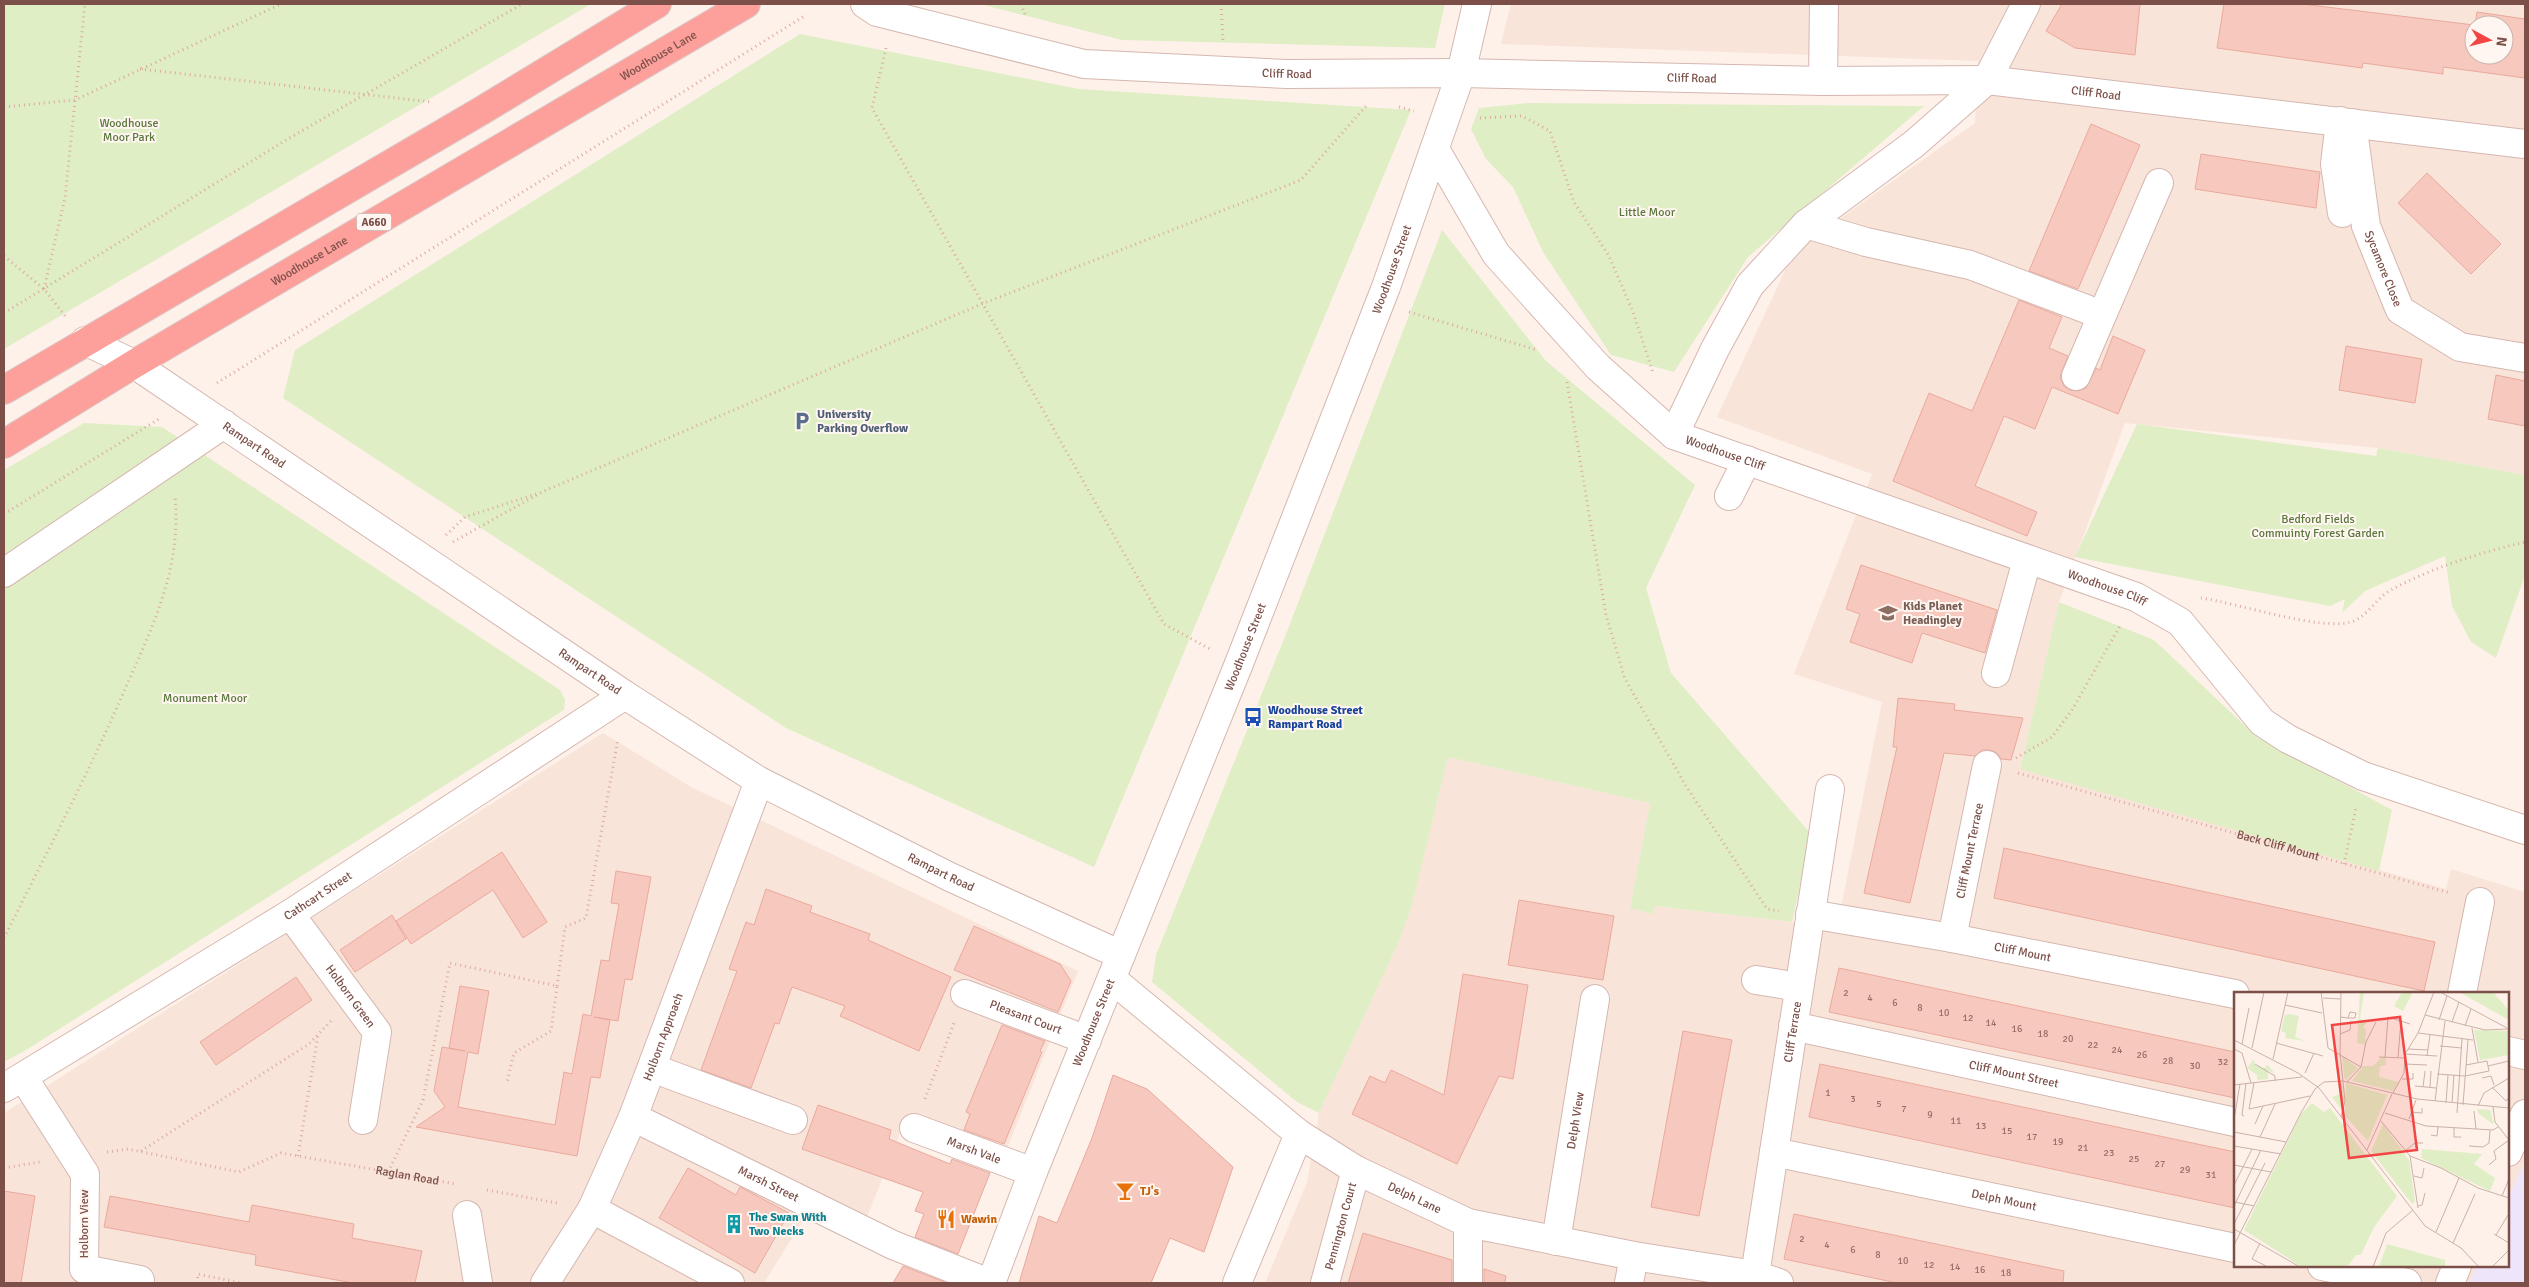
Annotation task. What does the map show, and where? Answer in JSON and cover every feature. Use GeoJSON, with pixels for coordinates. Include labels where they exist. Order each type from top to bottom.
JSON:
{"type":"FeatureCollection","features":[{"type":"Feature","properties":{"kind":"highway"},"geometry":{"type":"LineString","coordinates":[[4,390],[481,111],[657,4]]}},
{"type":"Feature","properties":{"kind":"highway","name":"Woodhouse Lane"},"geometry":{"type":"LineString","coordinates":[[4,444],[134,364],[746,4]]}},
{"type":"Feature","properties":{"kind":"street","name":"Cliff Road"},"geometry":{"type":"LineString","coordinates":[[865,4],[876,12],[1084,64],[1286,74],[1461,73],[1823,81],[1987,80],[2525,144]]}},
{"type":"Feature","properties":{"kind":"street","name":"Woodhouse Street"},"geometry":{"type":"LineString","coordinates":[[990,1283],[1238,666],[1386,287],[1461,73],[1477,4]]}},
{"type":"Feature","properties":{"kind":"street"},"geometry":{"type":"LineString","coordinates":[[1823,81],[1824,4]]}},
{"type":"Feature","properties":{"kind":"street"},"geometry":{"type":"LineString","coordinates":[[1987,80],[2026,4]]}},
{"type":"Feature","properties":{"kind":"street","name":"Woodhouse Cliff"},"geometry":{"type":"LineString","coordinates":[[1674,435],[1715,349],[1750,285],[1806,224],[1914,144],[1987,80]]}},
{"type":"Feature","properties":{"kind":"street"},"geometry":{"type":"LineString","coordinates":[[2342,213],[2335,164],[2346,122]]}},
{"type":"Feature","properties":{"kind":"street","name":"Sycamore Close"},"geometry":{"type":"LineString","coordinates":[[2346,122],[2366,226],[2400,310],[2460,347],[2525,358]]}},
{"type":"Feature","properties":{"kind":"street","name":"Woodhouse Cliff"},"geometry":{"type":"LineString","coordinates":[[1435,149],[1496,254],[1598,368],[1674,435],[2136,597],[2180,622],[2262,722],[2288,739],[2363,776],[2525,830]]}},
{"type":"Feature","properties":{"kind":"street"},"geometry":{"type":"LineString","coordinates":[[2076,376],[2160,183]]}},
{"type":"Feature","properties":{"kind":"street"},"geometry":{"type":"LineString","coordinates":[[1806,224],[1866,242],[1970,264],[2102,315]]}},
{"type":"Feature","properties":{"kind":"street","name":"Rampart Road"},"geometry":{"type":"LineString","coordinates":[[85,341],[134,364],[625,695],[759,781],[950,876],[1117,967]]}},
{"type":"Feature","properties":{"kind":"street"},"geometry":{"type":"LineString","coordinates":[[4,573],[224,424]]}},
{"type":"Feature","properties":{"kind":"street"},"geometry":{"type":"LineString","coordinates":[[1729,496],[1747,460]]}},
{"type":"Feature","properties":{"kind":"street"},"geometry":{"type":"LineString","coordinates":[[1996,673],[2027,560]]}},
{"type":"Feature","properties":{"kind":"street","name":"Cathcart Street"},"geometry":{"type":"LineString","coordinates":[[13,1082],[290,914],[625,695]]}},
{"type":"Feature","properties":{"kind":"street","name":"Cliff Mount Terrace"},"geometry":{"type":"LineString","coordinates":[[1952,938],[1994,767]]}},
{"type":"Feature","properties":{"kind":"street","name":"Holborn Approach"},"geometry":{"type":"LineString","coordinates":[[545,1283],[592,1209],[633,1117],[759,781]]}},
{"type":"Feature","properties":{"kind":"street","name":"Cliff Terrace"},"geometry":{"type":"LineString","coordinates":[[1766,1279],[1774,1152],[1830,790]]}},
{"type":"Feature","properties":{"kind":"street"},"geometry":{"type":"LineString","coordinates":[[2462,992],[2480,902]]}},
{"type":"Feature","properties":{"kind":"street","name":"Holborn Green"},"geometry":{"type":"LineString","coordinates":[[290,914],[378,1032],[363,1120]]}},
{"type":"Feature","properties":{"kind":"street","name":"Cliff Mount"},"geometry":{"type":"LineString","coordinates":[[1810,914],[1952,938],[2234,994]]}},
{"type":"Feature","properties":{"kind":"street","name":"Delph Lane"},"geometry":{"type":"LineString","coordinates":[[1117,967],[1298,1134],[1356,1170],[1468,1223],[1634,1256],[1766,1279]]}},
{"type":"Feature","properties":{"kind":"street"},"geometry":{"type":"LineString","coordinates":[[1756,980],[1799,987]]}},
{"type":"Feature","properties":{"kind":"street","name":"Pleasant Court"},"geometry":{"type":"LineString","coordinates":[[965,994],[1087,1040]]}},
{"type":"Feature","properties":{"kind":"street","name":"Delph View"},"geometry":{"type":"LineString","coordinates":[[1556,1241],[1595,999]]}},
{"type":"Feature","properties":{"kind":"street","name":"Cliff Mount Street"},"geometry":{"type":"LineString","coordinates":[[1793,1026],[2234,1122]]}},
{"type":"Feature","properties":{"kind":"street"},"geometry":{"type":"LineString","coordinates":[[2509,1051],[2525,1055]]}},
{"type":"Feature","properties":{"kind":"street"},"geometry":{"type":"LineString","coordinates":[[652,1068],[793,1120]]}},
{"type":"Feature","properties":{"kind":"street","name":"Holborn View"},"geometry":{"type":"LineString","coordinates":[[13,1082],[72,1155],[84,1174],[84,1269],[140,1280],[140,1283]]}},
{"type":"Feature","properties":{"kind":"street"},"geometry":{"type":"LineString","coordinates":[[2509,1150],[2525,1114]]}},
{"type":"Feature","properties":{"kind":"street","name":"Marsh Street"},"geometry":{"type":"LineString","coordinates":[[633,1117],[892,1245],[990,1283]]}},
{"type":"Feature","properties":{"kind":"street","name":"Marsh Vale"},"geometry":{"type":"LineString","coordinates":[[914,1128],[1033,1172]]}},
{"type":"Feature","properties":{"kind":"street"},"geometry":{"type":"LineString","coordinates":[[1237,1283],[1298,1134]]}},
{"type":"Feature","properties":{"kind":"street","name":"Delph Mount"},"geometry":{"type":"LineString","coordinates":[[1774,1152],[2234,1248]]}},
{"type":"Feature","properties":{"kind":"street","name":"Pennington Court"},"geometry":{"type":"LineString","coordinates":[[1325,1283],[1356,1170]]}},
{"type":"Feature","properties":{"kind":"street"},"geometry":{"type":"LineString","coordinates":[[592,1209],[721,1281]]}},
{"type":"Feature","properties":{"kind":"street"},"geometry":{"type":"LineString","coordinates":[[467,1215],[478,1283]]}},
{"type":"Feature","properties":{"kind":"street"},"geometry":{"type":"LineString","coordinates":[[1468,1223],[1468,1283]]}},
{"type":"Feature","properties":{"kind":"street"},"geometry":{"type":"LineString","coordinates":[[1629,1283],[1634,1256]]}},
{"type":"Feature","properties":{"kind":"street"},"geometry":{"type":"LineString","coordinates":[[2327,1267],[2407,1283]]}},
{"type":"Feature","properties":{"kind":"street"},"geometry":{"type":"LineString","coordinates":[[2450,1283],[2457,1267]]}},
{"type":"Feature","properties":{"kind":"path"},"geometry":{"type":"LineString","coordinates":[[44,290],[65,198],[84,4]]}},
{"type":"Feature","properties":{"kind":"path"},"geometry":{"type":"LineString","coordinates":[[4,107],[75,100],[280,4]]}},
{"type":"Feature","properties":{"kind":"path"},"geometry":{"type":"LineString","coordinates":[[4,313],[365,94],[522,4]]}},
{"type":"Feature","properties":{"kind":"path"},"geometry":{"type":"LineString","coordinates":[[4,514],[806,15]]}},
{"type":"Feature","properties":{"kind":"path"},"geometry":{"type":"LineString","coordinates":[[893,16],[872,108],[1164,624],[1238,666]]}},
{"type":"Feature","properties":{"kind":"path"},"geometry":{"type":"LineString","coordinates":[[140,69],[438,103]]}},
{"type":"Feature","properties":{"kind":"path"},"geometry":{"type":"LineString","coordinates":[[421,557],[464,517],[542,492],[984,303],[1301,180],[1393,74]]}},
{"type":"Feature","properties":{"kind":"path"},"geometry":{"type":"LineString","coordinates":[[1395,106],[1444,120],[1522,116],[1550,131],[1574,202],[1609,256],[1633,312],[1656,380]]}},
{"type":"Feature","properties":{"kind":"path"},"geometry":{"type":"LineString","coordinates":[[4,256],[44,290]]}},
{"type":"Feature","properties":{"kind":"path"},"geometry":{"type":"LineString","coordinates":[[1404,311],[1544,352]]}},
{"type":"Feature","properties":{"kind":"path"},"geometry":{"type":"LineString","coordinates":[[1566,376],[1606,616],[1625,679],[1686,786],[1767,909],[1810,914]]}},
{"type":"Feature","properties":{"kind":"path"},"geometry":{"type":"LineString","coordinates":[[4,938],[98,751],[163,603],[170,574],[177,518],[174,490],[176,457],[153,423]]}},
{"type":"Feature","properties":{"kind":"path"},"geometry":{"type":"LineString","coordinates":[[421,557],[481,528],[542,492]]}},
{"type":"Feature","properties":{"kind":"path"},"geometry":{"type":"LineString","coordinates":[[2193,598],[2326,623],[2352,622],[2386,593],[2411,579],[2489,551],[2525,542]]}},
{"type":"Feature","properties":{"kind":"path"},"geometry":{"type":"LineString","coordinates":[[1994,767],[2052,737],[2072,710],[2136,597]]}},
{"type":"Feature","properties":{"kind":"path"},"geometry":{"type":"LineString","coordinates":[[507,1082],[514,1054],[552,1031],[565,927],[586,918],[625,695]]}},
{"type":"Feature","properties":{"kind":"path","name":"Back Cliff Mount"},"geometry":{"type":"LineString","coordinates":[[1994,767],[2480,902]]}},
{"type":"Feature","properties":{"kind":"path"},"geometry":{"type":"LineString","coordinates":[[2344,864],[2363,776]]}},
{"type":"Feature","properties":{"kind":"path"},"geometry":{"type":"LineString","coordinates":[[388,1172],[423,1100],[450,963],[557,986]]}},
{"type":"Feature","properties":{"kind":"path"},"geometry":{"type":"LineString","coordinates":[[914,1128],[965,994]]}},
{"type":"Feature","properties":{"kind":"path"},"geometry":{"type":"LineString","coordinates":[[140,1152],[309,1044],[330,1022],[356,1003]]}},
{"type":"Feature","properties":{"kind":"path"},"geometry":{"type":"LineString","coordinates":[[298,1156],[318,1035]]}},
{"type":"Feature","properties":{"kind":"path","name":"Raglan Road"},"geometry":{"type":"LineString","coordinates":[[72,1155],[128,1149],[239,1172],[281,1152],[463,1186]]}},
{"type":"Feature","properties":{"kind":"path"},"geometry":{"type":"LineString","coordinates":[[482,1189],[592,1209]]}},
{"type":"Feature","properties":{"kind":"path"},"geometry":{"type":"LineString","coordinates":[[197,1283],[198,1274],[241,1283]]}},
{"type":"Feature","properties":{"kind":"shaded area"},"geometry":{"type":"Polygon","coordinates":[[[1511,4],[2525,4],[2525,475],[2378,448],[2125,423],[2059,602],[2020,768],[2446,889],[2451,869],[2525,892],[2525,1161],[2509,1197],[2509,992],[2234,992],[2234,1267],[2477,1267],[2469,1283],[1265,1283],[1307,1182],[1319,1113],[1400,939],[1412,905],[1448,757],[1650,803],[1630,908],[1653,914],[1654,906],[1792,922],[1836,933],[1882,702],[1794,674],[1872,474],[1717,417],[1794,251],[1975,123],[1978,61],[1501,44],[1511,4]]]}},
{"type":"Feature","properties":{"kind":"shaded area"},"geometry":{"type":"Polygon","coordinates":[[[603,733],[693,788],[1078,971],[1002,1161],[904,1123],[862,1230],[812,1206],[764,1283],[4,1283],[4,1113],[603,733]]]}},
{"type":"Feature","properties":{"kind":"shaded area"},"geometry":{"type":"Polygon","coordinates":[[[2525,1161],[2525,1283],[2469,1283],[2477,1267],[2509,1267],[2509,1197],[2525,1161]]]}},
{"type":"Feature","properties":{"kind":"green space","name":"Woodhouse Moor Park"},"geometry":{"type":"Polygon","coordinates":[[[4,4],[591,4],[4,349],[4,4]]]}},
{"type":"Feature","properties":{"kind":"green space"},"geometry":{"type":"Polygon","coordinates":[[[980,4],[1445,4],[1435,48],[1122,40],[980,4]]]}},
{"type":"Feature","properties":{"kind":"green space","name":"University Parking Overflow"},"geometry":{"type":"Polygon","coordinates":[[[800,34],[1079,89],[1411,110],[1094,867],[786,728],[283,398],[295,350],[800,34]]]}},
{"type":"Feature","properties":{"kind":"green space","name":"Little Moor"},"geometry":{"type":"Polygon","coordinates":[[[1528,103],[1924,106],[1748,257],[1674,372],[1611,355],[1543,252],[1513,187],[1486,159],[1471,129],[1479,108],[1528,103]]]}},
{"type":"Feature","properties":{"kind":"green space"},"geometry":{"type":"Polygon","coordinates":[[[1442,230],[1546,361],[1695,485],[1646,588],[1671,673],[1811,834],[1792,922],[1655,906],[1653,914],[1630,908],[1650,803],[1448,757],[1412,905],[1400,939],[1319,1113],[1297,1102],[1152,982],[1156,955],[1288,629],[1442,230]]]}},
{"type":"Feature","properties":{"kind":"green space","name":"Monument Moor"},"geometry":{"type":"Polygon","coordinates":[[[84,423],[162,427],[560,690],[565,700],[564,710],[26,1050],[4,1062],[4,470],[84,423]]]}},
{"type":"Feature","properties":{"kind":"green space","name":"Bedford Fields Commuinty Forest Garden"},"geometry":{"type":"Polygon","coordinates":[[[2137,424],[2376,456],[2378,448],[2525,475],[2525,575],[2496,658],[2471,642],[2452,606],[2445,556],[2365,591],[2342,613],[2345,599],[2330,606],[2075,557],[2137,424]]]}},
{"type":"Feature","properties":{"kind":"green space"},"geometry":{"type":"Polygon","coordinates":[[[2059,602],[2154,640],[2257,737],[2392,810],[2379,871],[2020,769],[2059,602]]]}},
{"type":"Feature","properties":{"kind":"building"},"geometry":{"type":"Polygon","coordinates":[[[2062,4],[2140,4],[2135,55],[2075,48],[2046,31],[2062,4]]]}},
{"type":"Feature","properties":{"kind":"building"},"geometry":{"type":"Polygon","coordinates":[[[2224,4],[2302,4],[2464,24],[2464,65],[2514,65],[2514,17],[2525,19],[2525,78],[2443,67],[2443,74],[2363,63],[2362,68],[2217,48],[2224,4]]]}},
{"type":"Feature","properties":{"kind":"building"},"geometry":{"type":"Polygon","coordinates":[[[2477,12],[2498,15],[2477,15],[2477,12]]]}},
{"type":"Feature","properties":{"kind":"building"},"geometry":{"type":"Polygon","coordinates":[[[2091,124],[2140,145],[2078,289],[2029,271],[2091,124]]]}},
{"type":"Feature","properties":{"kind":"building"},"geometry":{"type":"Polygon","coordinates":[[[2201,154],[2320,172],[2316,208],[2195,189],[2201,154]]]}},
{"type":"Feature","properties":{"kind":"building"},"geometry":{"type":"Polygon","coordinates":[[[2427,173],[2501,244],[2471,274],[2398,203],[2427,173]]]}},
{"type":"Feature","properties":{"kind":"building"},"geometry":{"type":"Polygon","coordinates":[[[2019,300],[2062,317],[2049,348],[2068,356],[2060,377],[2064,386],[2070,390],[2078,391],[2086,388],[2096,368],[2100,370],[2113,336],[2145,350],[2118,414],[2052,387],[2035,429],[2004,416],[1975,486],[2037,512],[2027,536],[1893,481],[1929,393],[1972,411],[2019,300]]]}},
{"type":"Feature","properties":{"kind":"building"},"geometry":{"type":"Polygon","coordinates":[[[2346,346],[2422,359],[2415,403],[2339,390],[2346,346]]]}},
{"type":"Feature","properties":{"kind":"building"},"geometry":{"type":"Polygon","coordinates":[[[2496,375],[2525,381],[2525,426],[2488,419],[2496,375]]]}},
{"type":"Feature","properties":{"kind":"building"},"geometry":{"type":"Polygon","coordinates":[[[1861,565],[1997,610],[1985,653],[1922,633],[1912,663],[1850,642],[1860,614],[1846,609],[1861,565]]]}},
{"type":"Feature","properties":{"kind":"building"},"geometry":{"type":"Polygon","coordinates":[[[1898,698],[1955,704],[1954,710],[2023,718],[2011,760],[2001,759],[1997,753],[1990,750],[1982,750],[1975,756],[1944,753],[1910,903],[1864,893],[1897,747],[1893,747],[1898,698]]]}},
{"type":"Feature","properties":{"kind":"building"},"geometry":{"type":"Polygon","coordinates":[[[2004,848],[2435,942],[2424,991],[1994,898],[2004,848]]]}},
{"type":"Feature","properties":{"kind":"building"},"geometry":{"type":"Polygon","coordinates":[[[502,852],[547,922],[523,938],[493,890],[411,944],[396,921],[502,852]]]}},
{"type":"Feature","properties":{"kind":"building"},"geometry":{"type":"Polygon","coordinates":[[[616,871],[651,877],[632,980],[625,979],[618,1021],[594,1017],[610,1020],[600,1078],[591,1077],[577,1156],[416,1127],[445,1107],[434,1091],[442,1047],[465,1051],[449,1048],[460,986],[489,991],[478,1054],[468,1052],[458,1107],[555,1125],[564,1072],[572,1074],[583,1014],[591,1016],[601,960],[609,961],[619,904],[611,903],[616,871]]]}},
{"type":"Feature","properties":{"kind":"building"},"geometry":{"type":"Polygon","coordinates":[[[766,889],[812,906],[810,912],[870,934],[868,940],[951,977],[919,1051],[840,1016],[845,1006],[792,987],[779,1024],[775,1023],[751,1088],[701,1070],[737,971],[729,969],[746,922],[754,925],[766,889]]]}},
{"type":"Feature","properties":{"kind":"building"},"geometry":{"type":"Polygon","coordinates":[[[1519,900],[1614,916],[1603,980],[1508,965],[1519,900]]]}},
{"type":"Feature","properties":{"kind":"building"},"geometry":{"type":"Polygon","coordinates":[[[392,915],[406,939],[355,972],[340,950],[392,915]]]}},
{"type":"Feature","properties":{"kind":"building"},"geometry":{"type":"Polygon","coordinates":[[[974,926],[1060,964],[1071,981],[1058,1012],[954,970],[974,926]]]}},
{"type":"Feature","properties":{"kind":"building"},"geometry":{"type":"Polygon","coordinates":[[[1839,968],[2234,1052],[2234,1098],[1829,1012],[1839,968]]]}},
{"type":"Feature","properties":{"kind":"building"},"geometry":{"type":"Polygon","coordinates":[[[1463,974],[1528,985],[1513,1079],[1499,1076],[1457,1164],[1352,1114],[1370,1076],[1385,1083],[1391,1070],[1444,1095],[1463,974]]]}},
{"type":"Feature","properties":{"kind":"building"},"geometry":{"type":"Polygon","coordinates":[[[296,977],[312,1000],[216,1065],[200,1042],[296,977]]]}},
{"type":"Feature","properties":{"kind":"building"},"geometry":{"type":"Polygon","coordinates":[[[1002,1025],[1045,1041],[1004,1144],[964,1130],[970,1114],[966,1112],[1002,1025]]]}},
{"type":"Feature","properties":{"kind":"building"},"geometry":{"type":"Polygon","coordinates":[[[1683,1031],[1732,1040],[1699,1216],[1651,1207],[1683,1031]]]}},
{"type":"Feature","properties":{"kind":"building"},"geometry":{"type":"Polygon","coordinates":[[[1820,1064],[2234,1152],[2234,1208],[1809,1117],[1820,1064]]]}},
{"type":"Feature","properties":{"kind":"building"},"geometry":{"type":"Polygon","coordinates":[[[1113,1075],[1147,1089],[1233,1167],[1204,1252],[1170,1238],[1151,1283],[1019,1283],[1039,1216],[1057,1223],[1092,1138],[1113,1075]]]}},
{"type":"Feature","properties":{"kind":"building"},"geometry":{"type":"Polygon","coordinates":[[[818,1105],[891,1130],[889,1139],[950,1164],[952,1159],[990,1173],[958,1254],[915,1237],[924,1214],[915,1211],[923,1192],[802,1149],[818,1105]]]}},
{"type":"Feature","properties":{"kind":"building","name":"The Swan With Two Necks"},"geometry":{"type":"Polygon","coordinates":[[[688,1168],[736,1195],[740,1187],[789,1213],[755,1273],[659,1218],[688,1168]]]}},
{"type":"Feature","properties":{"kind":"building"},"geometry":{"type":"Polygon","coordinates":[[[4,1191],[35,1196],[21,1283],[4,1283],[4,1191]]]}},
{"type":"Feature","properties":{"kind":"building"},"geometry":{"type":"Polygon","coordinates":[[[110,1196],[249,1222],[252,1205],[354,1224],[352,1238],[422,1251],[415,1283],[353,1283],[255,1265],[256,1255],[104,1227],[110,1196]]]}},
{"type":"Feature","properties":{"kind":"building"},"geometry":{"type":"Polygon","coordinates":[[[1794,1214],[2064,1271],[2063,1283],[1897,1283],[1784,1259],[1794,1214]]]}},
{"type":"Feature","properties":{"kind":"building"},"geometry":{"type":"Polygon","coordinates":[[[1363,1233],[1452,1260],[1452,1283],[1348,1283],[1363,1233]]]}},
{"type":"Feature","properties":{"kind":"building"},"geometry":{"type":"Polygon","coordinates":[[[903,1266],[947,1283],[893,1283],[903,1266]]]}},
{"type":"Feature","properties":{"kind":"building"},"geometry":{"type":"Polygon","coordinates":[[[1484,1269],[1506,1276],[1505,1283],[1484,1283],[1484,1269]]]}},
{"type":"Feature","properties":{"kind":"place","name":"University Parking Overflow"},"geometry":{"type":"Point","coordinates":[802,421]}},
{"type":"Feature","properties":{"kind":"place","name":"Kids Planet Headingley"},"geometry":{"type":"Point","coordinates":[1888,613]}},
{"type":"Feature","properties":{"kind":"place","name":"Woodhouse Street Rampart Road"},"geometry":{"type":"Point","coordinates":[1253,717]}},
{"type":"Feature","properties":{"kind":"place","name":"TJ's"},"geometry":{"type":"Point","coordinates":[1125,1191]}},
{"type":"Feature","properties":{"kind":"place","name":"Wawin"},"geometry":{"type":"Point","coordinates":[946,1219]}},
{"type":"Feature","properties":{"kind":"place","name":"The Swan With Two Necks"},"geometry":{"type":"Point","coordinates":[734,1224]}}]}
